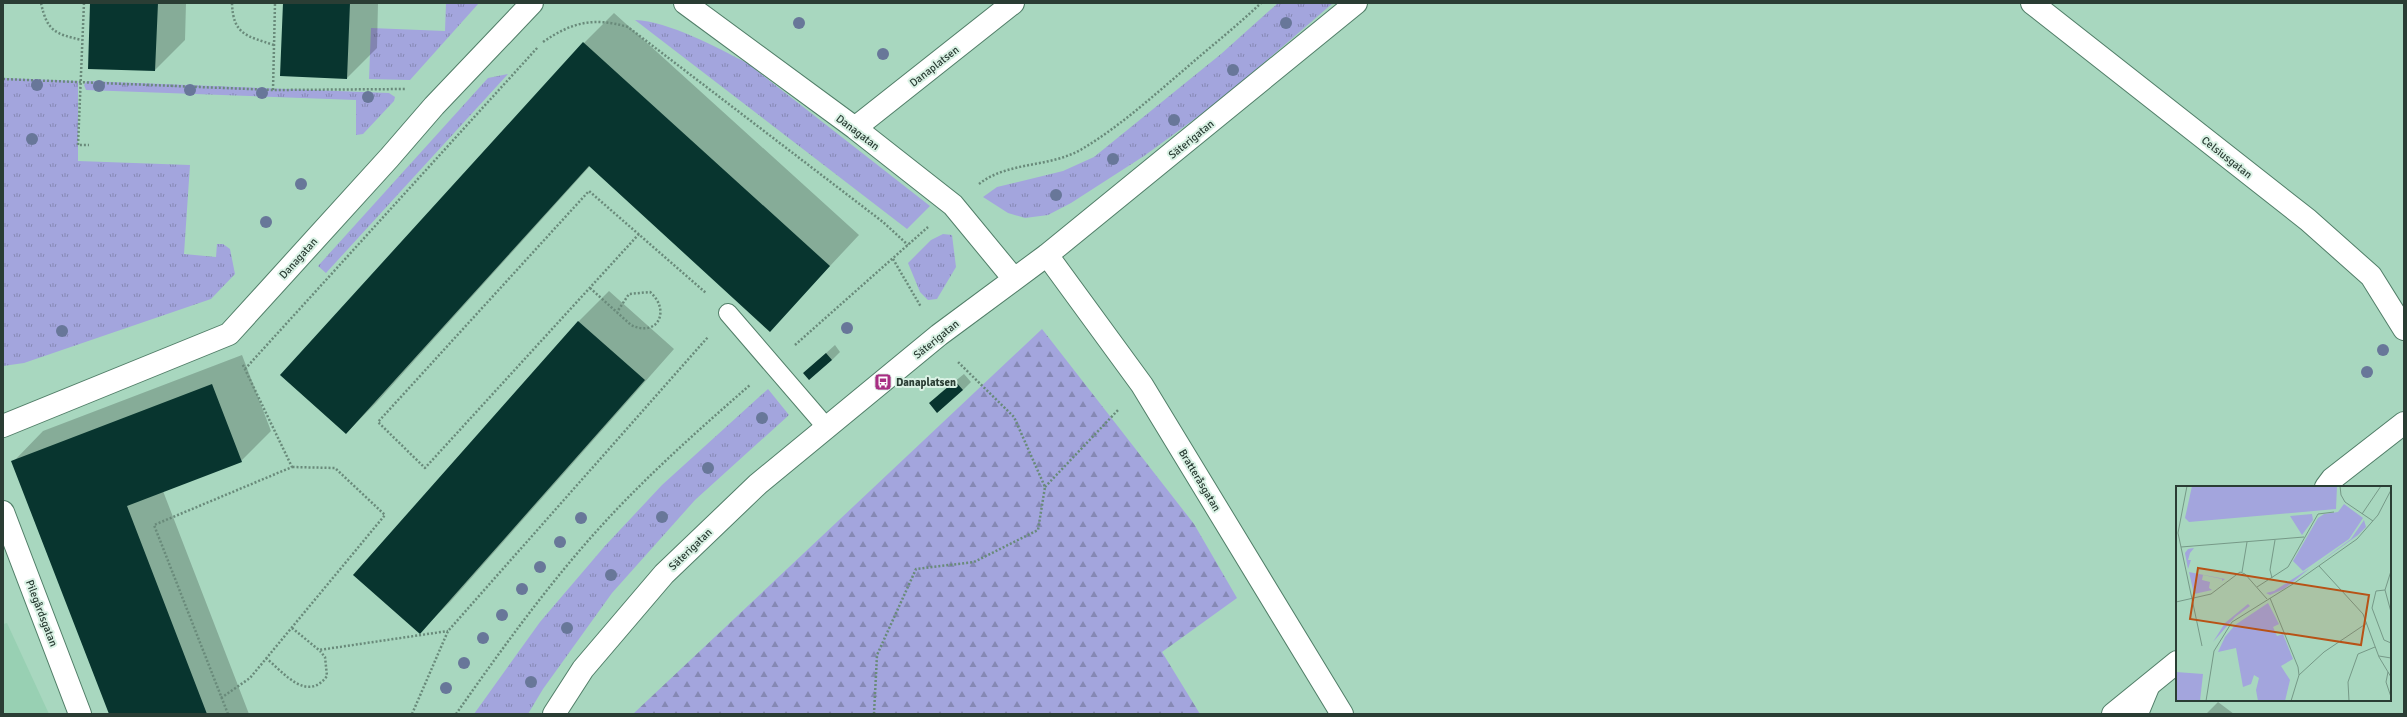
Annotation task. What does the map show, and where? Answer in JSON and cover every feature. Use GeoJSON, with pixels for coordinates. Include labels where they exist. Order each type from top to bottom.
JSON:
{"type":"FeatureCollection","features":[{"type":"Feature","properties":{"kind":"street","name":"Danagatan"},"geometry":{"type":"LineString","coordinates":[[3,426],[228,334],[389,158],[434,106],[532,3]]}},
{"type":"Feature","properties":{"kind":"street","name":"Danagatan"},"geometry":{"type":"LineString","coordinates":[[685,3],[855,128],[953,205],[1014,279]]}},
{"type":"Feature","properties":{"kind":"street","name":"Danaplatsen"},"geometry":{"type":"LineString","coordinates":[[855,128],[1013,3]]}},
{"type":"Feature","properties":{"kind":"street","name":"Säterigatan"},"geometry":{"type":"LineString","coordinates":[[554,714],[583,669],[664,574],[758,484],[939,335],[1047,255],[1356,3]]}},
{"type":"Feature","properties":{"kind":"street","name":"Celsiusgatan"},"geometry":{"type":"LineString","coordinates":[[2032,3],[2308,220],[2370,276],[2404,329]]}},
{"type":"Feature","properties":{"kind":"street","name":"Bratteråsgatan"},"geometry":{"type":"LineString","coordinates":[[1047,255],[1142,385],[1342,714]]}},
{"type":"Feature","properties":{"kind":"street"},"geometry":{"type":"LineString","coordinates":[[2327,486],[2332,479],[2404,423]]}},
{"type":"Feature","properties":{"kind":"street","name":"Pilegårdsgatan"},"geometry":{"type":"LineString","coordinates":[[3,512],[80,714]]}},
{"type":"Feature","properties":{"kind":"street"},"geometry":{"type":"LineString","coordinates":[[2113,714],[2151,685],[2176,663]]}},
{"type":"Feature","properties":{"kind":"lane"},"geometry":{"type":"LineString","coordinates":[[728,313],[827,428]]}},
{"type":"Feature","properties":{"kind":"lane"},"geometry":{"type":"LineString","coordinates":[[2139,714],[2151,685]]}},
{"type":"Feature","properties":{"kind":"path"},"geometry":{"type":"LineString","coordinates":[[41,3],[44,16],[51,29],[59,34],[82,40]]}},
{"type":"Feature","properties":{"kind":"path"},"geometry":{"type":"LineString","coordinates":[[84,3],[78,145],[89,145]]}},
{"type":"Feature","properties":{"kind":"path"},"geometry":{"type":"LineString","coordinates":[[232,3],[235,25],[241,32],[274,45]]}},
{"type":"Feature","properties":{"kind":"path"},"geometry":{"type":"LineString","coordinates":[[273,90],[275,3]]}},
{"type":"Feature","properties":{"kind":"path"},"geometry":{"type":"LineString","coordinates":[[456,714],[509,637],[617,510],[688,439],[953,205],[990,175],[1064,158],[1087,146],[1150,99],[1261,3]]}},
{"type":"Feature","properties":{"kind":"path"},"geometry":{"type":"LineString","coordinates":[[245,369],[542,42],[563,28],[586,22],[610,22],[628,27],[883,222],[908,245]]}},
{"type":"Feature","properties":{"kind":"path"},"geometry":{"type":"LineString","coordinates":[[3,79],[273,90],[406,88],[434,106]]}},
{"type":"Feature","properties":{"kind":"path"},"geometry":{"type":"LineString","coordinates":[[412,714],[448,631],[632,425],[728,313],[639,234],[589,191],[378,422],[425,468],[639,234]]}},
{"type":"Feature","properties":{"kind":"path"},"geometry":{"type":"LineString","coordinates":[[590,288],[631,325],[638,329],[648,329],[660,319],[661,309],[657,298],[650,292],[639,292],[629,294],[617,312]]}},
{"type":"Feature","properties":{"kind":"path"},"geometry":{"type":"LineString","coordinates":[[228,334],[292,467]]}},
{"type":"Feature","properties":{"kind":"path"},"geometry":{"type":"LineString","coordinates":[[874,714],[877,655],[916,570],[974,562],[1038,530],[1045,487],[1014,417],[958,362]]}},
{"type":"Feature","properties":{"kind":"path"},"geometry":{"type":"LineString","coordinates":[[1045,487],[1142,385]]}},
{"type":"Feature","properties":{"kind":"path"},"geometry":{"type":"LineString","coordinates":[[221,698],[250,678],[385,515],[335,468],[292,467],[154,525],[221,698],[228,714]]}},
{"type":"Feature","properties":{"kind":"path"},"geometry":{"type":"LineString","coordinates":[[266,658],[298,686],[310,687],[321,684],[327,676],[325,657],[319,650],[292,628]]}},
{"type":"Feature","properties":{"kind":"path"},"geometry":{"type":"LineString","coordinates":[[319,650],[448,631]]}},
{"type":"Feature","properties":{"kind":"shaded area"},"geometry":{"type":"Polygon","coordinates":[[[7,623],[49,714],[3,714],[3,624],[7,623]]]}},
{"type":"Feature","properties":{"kind":"green space"},"geometry":{"type":"Polygon","coordinates":[[[446,3],[479,3],[410,80],[369,79],[371,28],[445,31],[446,3]]]}},
{"type":"Feature","properties":{"kind":"green space"},"geometry":{"type":"Polygon","coordinates":[[[1278,3],[1333,3],[1222,99],[1144,156],[1071,203],[1048,215],[1025,218],[1008,213],[983,197],[997,187],[1063,171],[1094,157],[1221,54],[1278,3]]]}},
{"type":"Feature","properties":{"kind":"green space"},"geometry":{"type":"Polygon","coordinates":[[[635,20],[662,25],[677,30],[708,43],[747,63],[930,206],[907,229],[635,20]]]}},
{"type":"Feature","properties":{"kind":"green space"},"geometry":{"type":"Polygon","coordinates":[[[508,74],[326,273],[318,266],[488,78],[508,74]]]}},
{"type":"Feature","properties":{"kind":"green space"},"geometry":{"type":"Polygon","coordinates":[[[3,78],[78,81],[78,161],[190,165],[184,254],[216,257],[217,244],[223,244],[230,249],[235,274],[211,299],[24,363],[3,366],[3,78]]]}},
{"type":"Feature","properties":{"kind":"green space"},"geometry":{"type":"Polygon","coordinates":[[[87,81],[389,93],[395,97],[394,101],[363,134],[356,135],[356,100],[86,90],[84,85],[87,81]]]}},
{"type":"Feature","properties":{"kind":"green space"},"geometry":{"type":"Polygon","coordinates":[[[943,234],[952,235],[956,267],[937,299],[928,300],[920,292],[908,263],[931,240],[943,234]]]}},
{"type":"Feature","properties":{"kind":"green space"},"geometry":{"type":"Polygon","coordinates":[[[1042,329],[1194,524],[1237,598],[1162,652],[1200,714],[633,714],[1042,329]]]}},
{"type":"Feature","properties":{"kind":"green space"},"geometry":{"type":"Polygon","coordinates":[[[768,389],[789,415],[695,500],[612,593],[543,689],[528,714],[474,714],[540,622],[604,547],[662,485],[768,389]]]}},
{"type":"Feature","properties":{"kind":"building"},"geometry":{"type":"Polygon","coordinates":[[[90,3],[158,3],[155,71],[88,69],[90,3]]]}},
{"type":"Feature","properties":{"kind":"building"},"geometry":{"type":"Polygon","coordinates":[[[283,3],[350,3],[347,79],[280,76],[283,3]]]}},
{"type":"Feature","properties":{"kind":"building"},"geometry":{"type":"Polygon","coordinates":[[[583,42],[830,266],[770,332],[589,166],[346,434],[280,375],[583,42]]]}},
{"type":"Feature","properties":{"kind":"building"},"geometry":{"type":"Polygon","coordinates":[[[578,321],[645,380],[420,634],[353,575],[578,321]]]}},
{"type":"Feature","properties":{"kind":"building"},"geometry":{"type":"Polygon","coordinates":[[[826,353],[832,360],[809,380],[803,373],[826,353]]]}},
{"type":"Feature","properties":{"kind":"building"},"geometry":{"type":"Polygon","coordinates":[[[955,381],[963,390],[937,413],[929,403],[955,381]]]}},
{"type":"Feature","properties":{"kind":"building"},"geometry":{"type":"Polygon","coordinates":[[[212,384],[242,462],[127,506],[207,714],[109,714],[11,461],[212,384]]]}},
{"type":"Feature","properties":{"kind":"place","name":"Danaplatsen"},"geometry":{"type":"Point","coordinates":[883,382]}}]}
